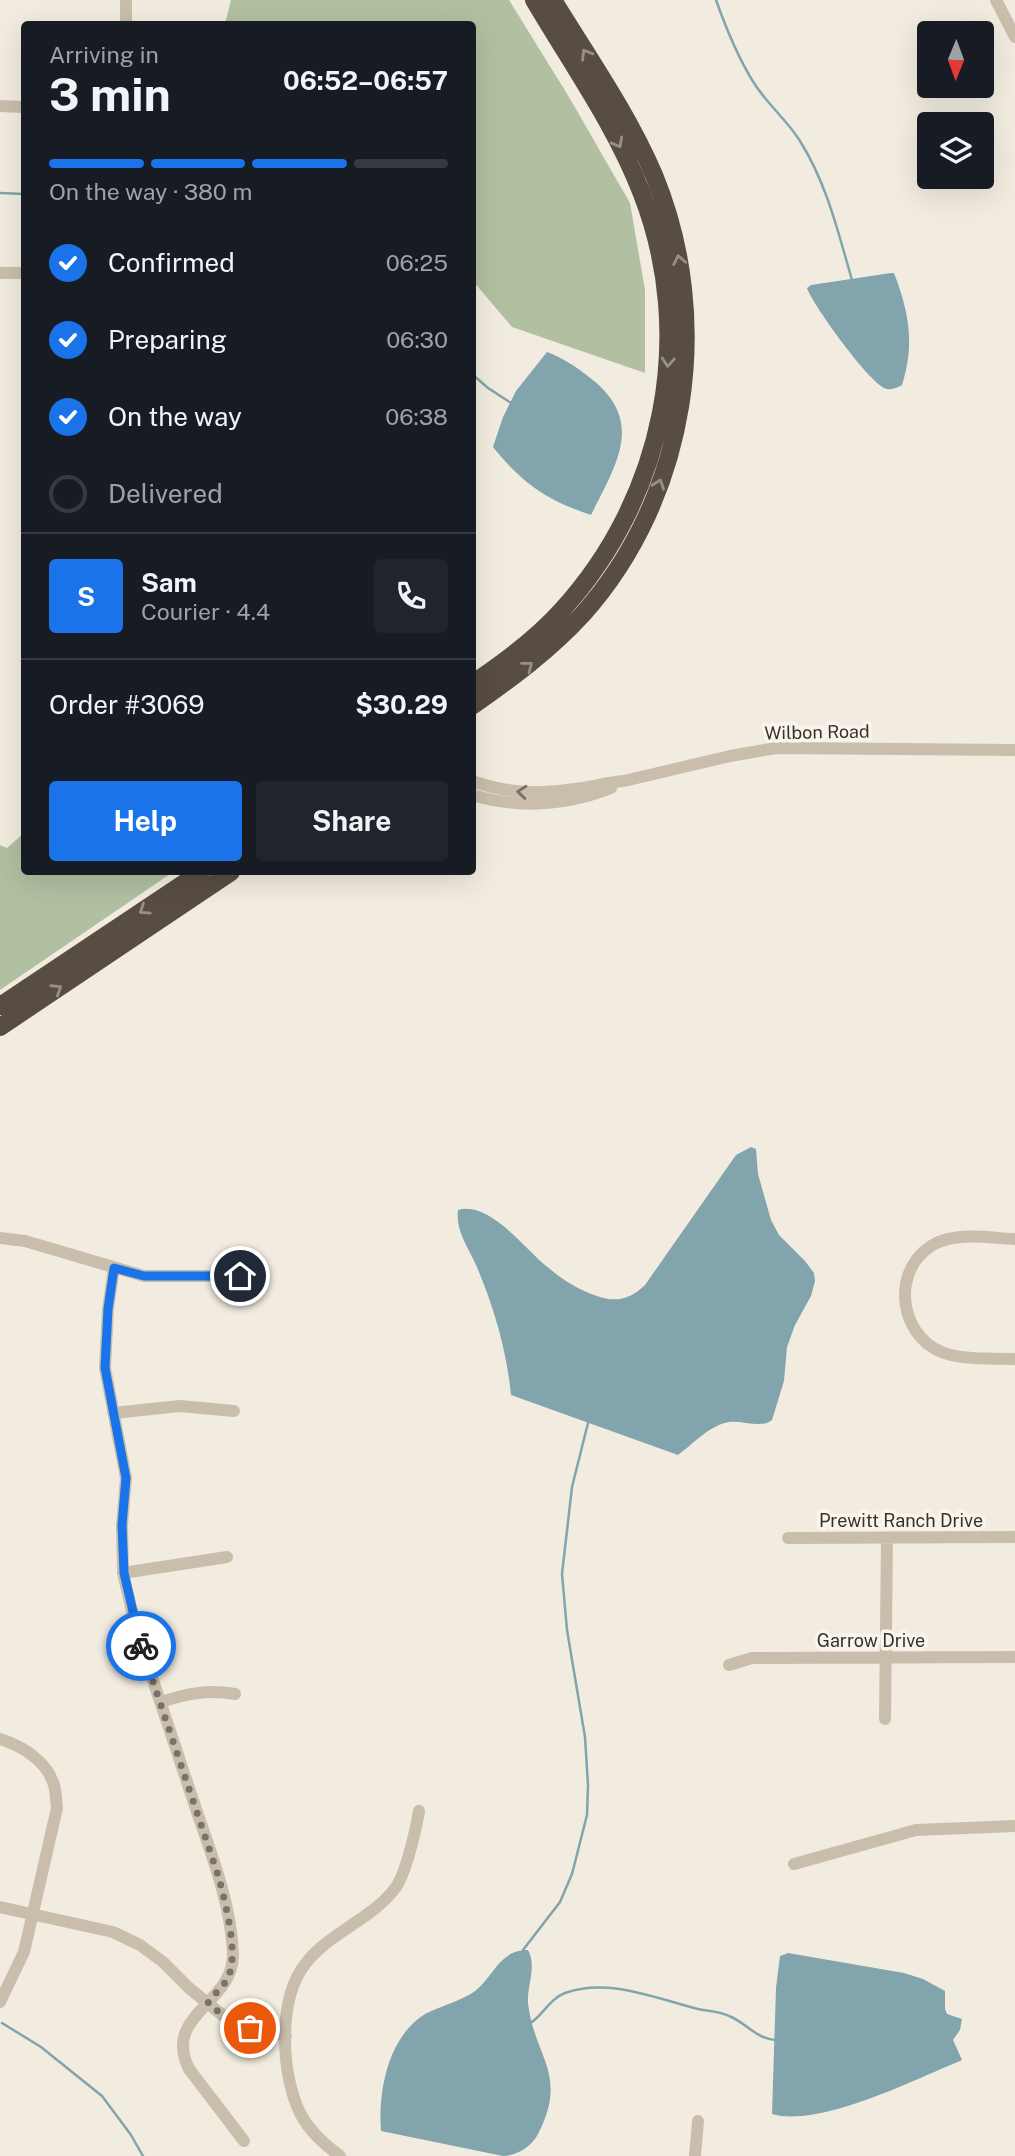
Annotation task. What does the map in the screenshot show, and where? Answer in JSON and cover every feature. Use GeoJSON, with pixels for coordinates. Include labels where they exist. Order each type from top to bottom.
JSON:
{"type":"FeatureCollection","features":[{"type":"Feature","properties":{"kind":"highway"},"geometry":{"type":"LineString","coordinates":[[476,681],[517,653],[547,626],[575,596],[611,545],[647,468],[662,411],[667,375],[669,332],[666,293],[656,236],[645,202],[626,155],[534,0]]}},
{"type":"Feature","properties":{"kind":"highway"},"geometry":{"type":"LineString","coordinates":[[476,703],[526,668],[552,645],[584,613],[617,568],[641,527],[664,471],[685,374],[686,327],[682,277],[661,196],[637,140],[554,0]]}},
{"type":"Feature","properties":{"kind":"highway"},"geometry":{"type":"LineString","coordinates":[[0,1006],[196,875]]}},
{"type":"Feature","properties":{"kind":"highway"},"geometry":{"type":"LineString","coordinates":[[0,1027],[227,875]]}},
{"type":"Feature","properties":{"kind":"street"},"geometry":{"type":"LineString","coordinates":[[126,0],[126,21]]}},
{"type":"Feature","properties":{"kind":"street"},"geometry":{"type":"LineString","coordinates":[[996,0],[1015,37]]}},
{"type":"Feature","properties":{"kind":"street"},"geometry":{"type":"LineString","coordinates":[[0,106],[21,107]]}},
{"type":"Feature","properties":{"kind":"street"},"geometry":{"type":"LineString","coordinates":[[0,273],[21,274]]}},
{"type":"Feature","properties":{"kind":"street","name":"Wilbon Road"},"geometry":{"type":"LineString","coordinates":[[476,782],[533,793],[573,790],[776,748],[1015,750]]}},
{"type":"Feature","properties":{"kind":"street","name":"Wilbon Road"},"geometry":{"type":"LineString","coordinates":[[476,796],[518,804],[553,804],[587,797],[624,781]]}},
{"type":"Feature","properties":{"kind":"street"},"geometry":{"type":"LineString","coordinates":[[1015,1239],[968,1237],[949,1239],[930,1247],[914,1263],[905,1286],[904,1308],[911,1325],[928,1345],[950,1355],[1015,1359]]}},
{"type":"Feature","properties":{"kind":"street"},"geometry":{"type":"LineString","coordinates":[[0,1238],[25,1241],[144,1276],[240,1276]]}},
{"type":"Feature","properties":{"kind":"street"},"geometry":{"type":"LineString","coordinates":[[114,1268],[108,1309],[105,1368],[126,1478],[122,1525],[124,1573],[138,1637],[219,1878],[233,1956],[228,1980],[192,2020],[181,2045],[183,2058],[206,2093],[244,2141]]}},
{"type":"Feature","properties":{"kind":"street"},"geometry":{"type":"LineString","coordinates":[[113,1413],[180,1406],[234,1411]]}},
{"type":"Feature","properties":{"kind":"street","name":"Prewitt Ranch Drive"},"geometry":{"type":"LineString","coordinates":[[788,1538],[1015,1538]]}},
{"type":"Feature","properties":{"kind":"street"},"geometry":{"type":"LineString","coordinates":[[885,1719],[887,1538]]}},
{"type":"Feature","properties":{"kind":"street"},"geometry":{"type":"LineString","coordinates":[[124,1573],[227,1557]]}},
{"type":"Feature","properties":{"kind":"street","name":"Garrow Drive"},"geometry":{"type":"LineString","coordinates":[[729,1665],[752,1658],[1015,1657]]}},
{"type":"Feature","properties":{"kind":"street"},"geometry":{"type":"LineString","coordinates":[[160,1702],[187,1693],[234,1694]]}},
{"type":"Feature","properties":{"kind":"street"},"geometry":{"type":"LineString","coordinates":[[0,1739],[16,1744],[41,1762],[54,1783],[57,1808],[24,1952],[0,2002]]}},
{"type":"Feature","properties":{"kind":"street"},"geometry":{"type":"LineString","coordinates":[[340,2156],[320,2141],[300,2114],[287,2074],[286,2036],[290,1993],[305,1964],[326,1943],[383,1901],[397,1886],[419,1811]]}},
{"type":"Feature","properties":{"kind":"street"},"geometry":{"type":"LineString","coordinates":[[794,1864],[916,1830],[1015,1826]]}},
{"type":"Feature","properties":{"kind":"street"},"geometry":{"type":"LineString","coordinates":[[0,1906],[113,1932],[140,1945],[163,1962],[189,1988],[226,2018],[266,2033],[286,2036]]}},
{"type":"Feature","properties":{"kind":"street"},"geometry":{"type":"LineString","coordinates":[[695,2156],[698,2121]]}},
{"type":"Feature","properties":{"kind":"green space"},"geometry":{"type":"Polygon","coordinates":[[[231,0],[509,0],[630,203],[645,290],[645,373],[512,327],[476,285],[476,21],[226,21],[231,0]]]}},
{"type":"Feature","properties":{"kind":"green space"},"geometry":{"type":"Polygon","coordinates":[[[21,836],[21,875],[169,875],[0,990],[0,845],[7,848],[21,836]]]}},
{"type":"Feature","properties":{"kind":"water"},"geometry":{"type":"Polygon","coordinates":[[[894,273],[907,315],[909,342],[902,385],[887,389],[879,385],[856,360],[807,288],[811,285],[894,273]]]}},
{"type":"Feature","properties":{"kind":"water"},"geometry":{"type":"Polygon","coordinates":[[[547,352],[579,369],[607,393],[617,409],[622,426],[617,460],[591,515],[548,497],[536,489],[493,447],[503,417],[516,391],[547,352]]]}},
{"type":"Feature","properties":{"kind":"water"},"geometry":{"type":"Polygon","coordinates":[[[751,1147],[756,1149],[758,1174],[771,1220],[779,1235],[814,1273],[815,1281],[811,1296],[795,1325],[787,1347],[784,1381],[772,1420],[763,1424],[722,1424],[708,1431],[678,1455],[511,1395],[507,1364],[495,1317],[476,1265],[461,1234],[458,1210],[470,1209],[495,1220],[550,1269],[578,1288],[604,1298],[623,1298],[634,1294],[645,1285],[736,1155],[751,1147]]]}},
{"type":"Feature","properties":{"kind":"water"},"geometry":{"type":"Polygon","coordinates":[[[528,1950],[532,1962],[528,1996],[531,2022],[550,2080],[547,2113],[535,2138],[519,2152],[503,2156],[381,2131],[384,2082],[388,2066],[402,2036],[425,2014],[475,1991],[510,1954],[528,1950]]]}},
{"type":"Feature","properties":{"kind":"water"},"geometry":{"type":"Polygon","coordinates":[[[788,1953],[904,1973],[923,1979],[945,1991],[947,2014],[962,2019],[960,2030],[953,2040],[962,2060],[841,2108],[792,2116],[772,2114],[776,1988],[780,1956],[788,1953]]]}},
{"type":"Feature","properties":{"kind":"waterway"},"geometry":{"type":"LineString","coordinates":[[716,0],[748,73],[759,91],[795,133],[818,174],[852,280]]}},
{"type":"Feature","properties":{"kind":"waterway"},"geometry":{"type":"LineString","coordinates":[[0,193],[21,194]]}},
{"type":"Feature","properties":{"kind":"waterway"},"geometry":{"type":"LineString","coordinates":[[476,378],[511,403]]}},
{"type":"Feature","properties":{"kind":"waterway"},"geometry":{"type":"LineString","coordinates":[[523,1950],[560,1902],[572,1874],[587,1815],[585,1737],[567,1630],[562,1574],[572,1487],[588,1423]]}},
{"type":"Feature","properties":{"kind":"waterway"},"geometry":{"type":"LineString","coordinates":[[529,2024],[565,1993],[598,1987],[615,1988],[721,2013],[763,2037],[776,2040]]}},
{"type":"Feature","properties":{"kind":"waterway"},"geometry":{"type":"LineString","coordinates":[[2,2023],[41,2047],[102,2096],[143,2156]]}},
{"type":"Feature","properties":{"kind":"way so far"},"geometry":{"type":"LineString","coordinates":[[141,1646],[219,1878],[226,1907],[233,1956],[228,1980],[208,2003],[226,2018],[250,2028]]}},
{"type":"Feature","properties":{"kind":"route"},"geometry":{"type":"LineString","coordinates":[[141,1646],[128,1601],[124,1573],[122,1525],[126,1478],[105,1368],[108,1309],[114,1268],[144,1276],[240,1276]]}}]}
